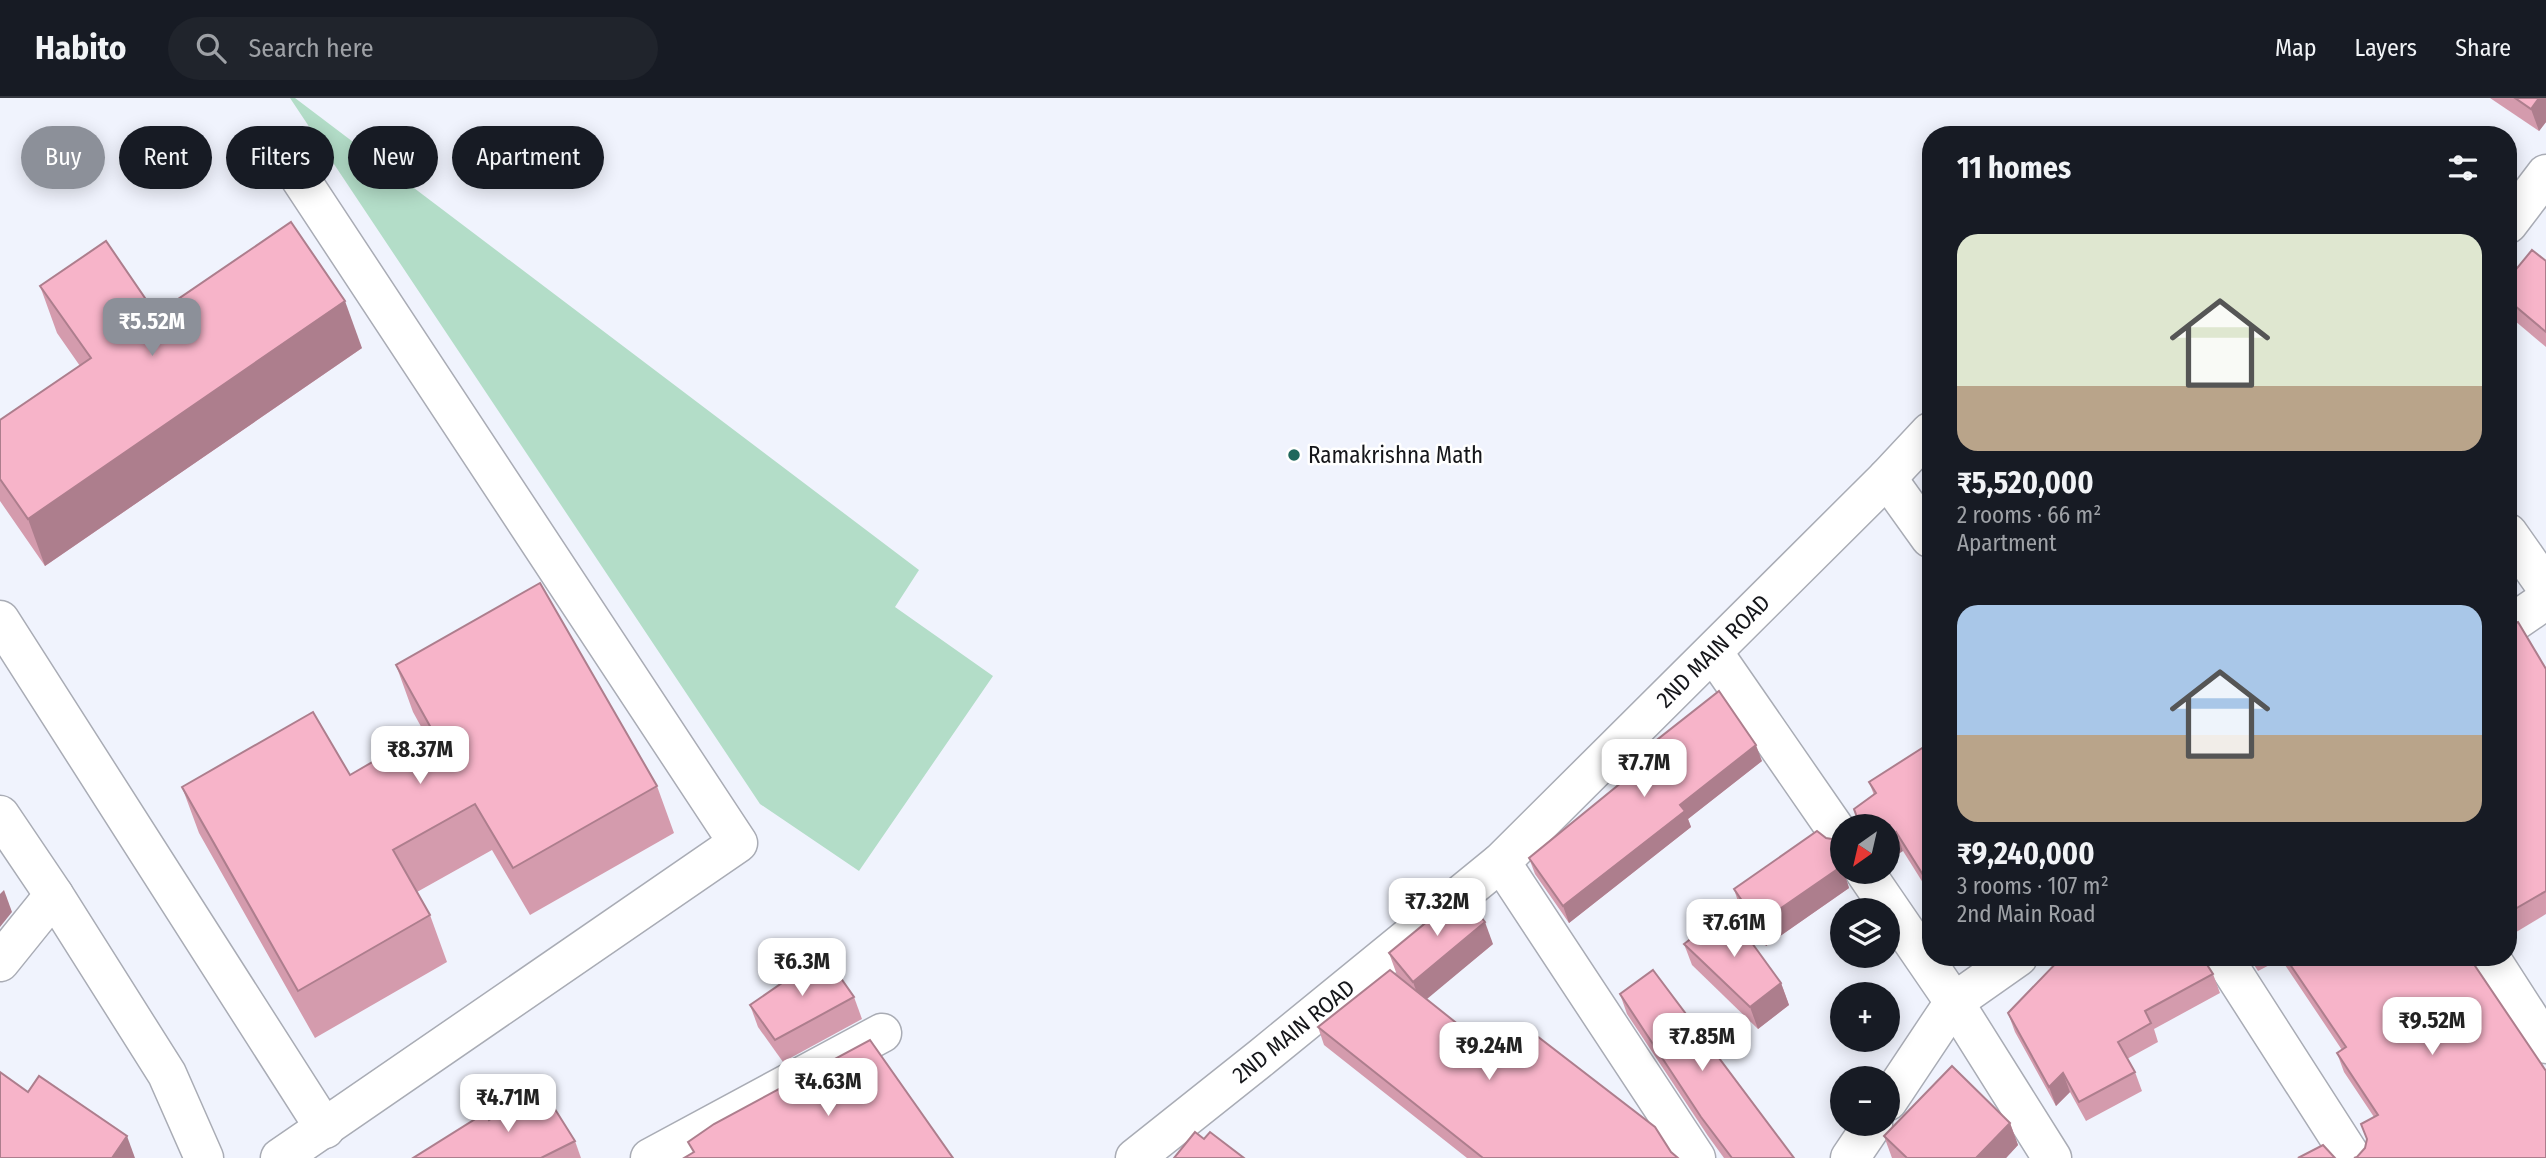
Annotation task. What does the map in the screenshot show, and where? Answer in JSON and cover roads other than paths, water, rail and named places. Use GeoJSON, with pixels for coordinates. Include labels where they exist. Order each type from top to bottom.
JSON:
{"type":"FeatureCollection","features":[{"type":"Feature","properties":{"kind":"street"},"geometry":{"type":"LineString","coordinates":[[2517,212],[2546,174]]}},
{"type":"Feature","properties":{"kind":"street"},"geometry":{"type":"LineString","coordinates":[[280,1158],[738,843],[307,189]]}},
{"type":"Feature","properties":{"kind":"street","name":"2ND MAIN ROAD"},"geometry":{"type":"LineString","coordinates":[[1135,1158],[1501,862],[1922,441]]}},
{"type":"Feature","properties":{"kind":"street"},"geometry":{"type":"LineString","coordinates":[[1887,478],[1922,527]]}},
{"type":"Feature","properties":{"kind":"street"},"geometry":{"type":"LineString","coordinates":[[2517,546],[2546,587]]}},
{"type":"Feature","properties":{"kind":"street"},"geometry":{"type":"LineString","coordinates":[[2517,620],[2546,600]]}},
{"type":"Feature","properties":{"kind":"street"},"geometry":{"type":"LineString","coordinates":[[0,620],[325,1129]]}},
{"type":"Feature","properties":{"kind":"street"},"geometry":{"type":"LineString","coordinates":[[1713,652],[1830,821]]}},
{"type":"Feature","properties":{"kind":"street"},"geometry":{"type":"LineString","coordinates":[[0,815],[167,1074],[204,1158]]}},
{"type":"Feature","properties":{"kind":"street"},"geometry":{"type":"LineString","coordinates":[[1501,862],[1696,1158]]}},
{"type":"Feature","properties":{"kind":"street"},"geometry":{"type":"LineString","coordinates":[[1872,884],[1922,956]]}},
{"type":"Feature","properties":{"kind":"street"},"geometry":{"type":"LineString","coordinates":[[0,962],[54,895]]}},
{"type":"Feature","properties":{"kind":"street"},"geometry":{"type":"LineString","coordinates":[[1929,966],[2052,1158]]}},
{"type":"Feature","properties":{"kind":"street"},"geometry":{"type":"LineString","coordinates":[[1900,1083],[1954,1002],[2005,966]]}},
{"type":"Feature","properties":{"kind":"street"},"geometry":{"type":"LineString","coordinates":[[2229,966],[2352,1158]]}},
{"type":"Feature","properties":{"kind":"street"},"geometry":{"type":"LineString","coordinates":[[2496,966],[2546,1044]]}},
{"type":"Feature","properties":{"kind":"street"},"geometry":{"type":"LineString","coordinates":[[650,1158],[882,1033]]}},
{"type":"Feature","properties":{"kind":"street"},"geometry":{"type":"LineString","coordinates":[[1850,1158],[1865,1136]]}},
{"type":"Feature","properties":{"kind":"place","name":"Ramakrishna Math"},"geometry":{"type":"Point","coordinates":[1294,455]}}]}
